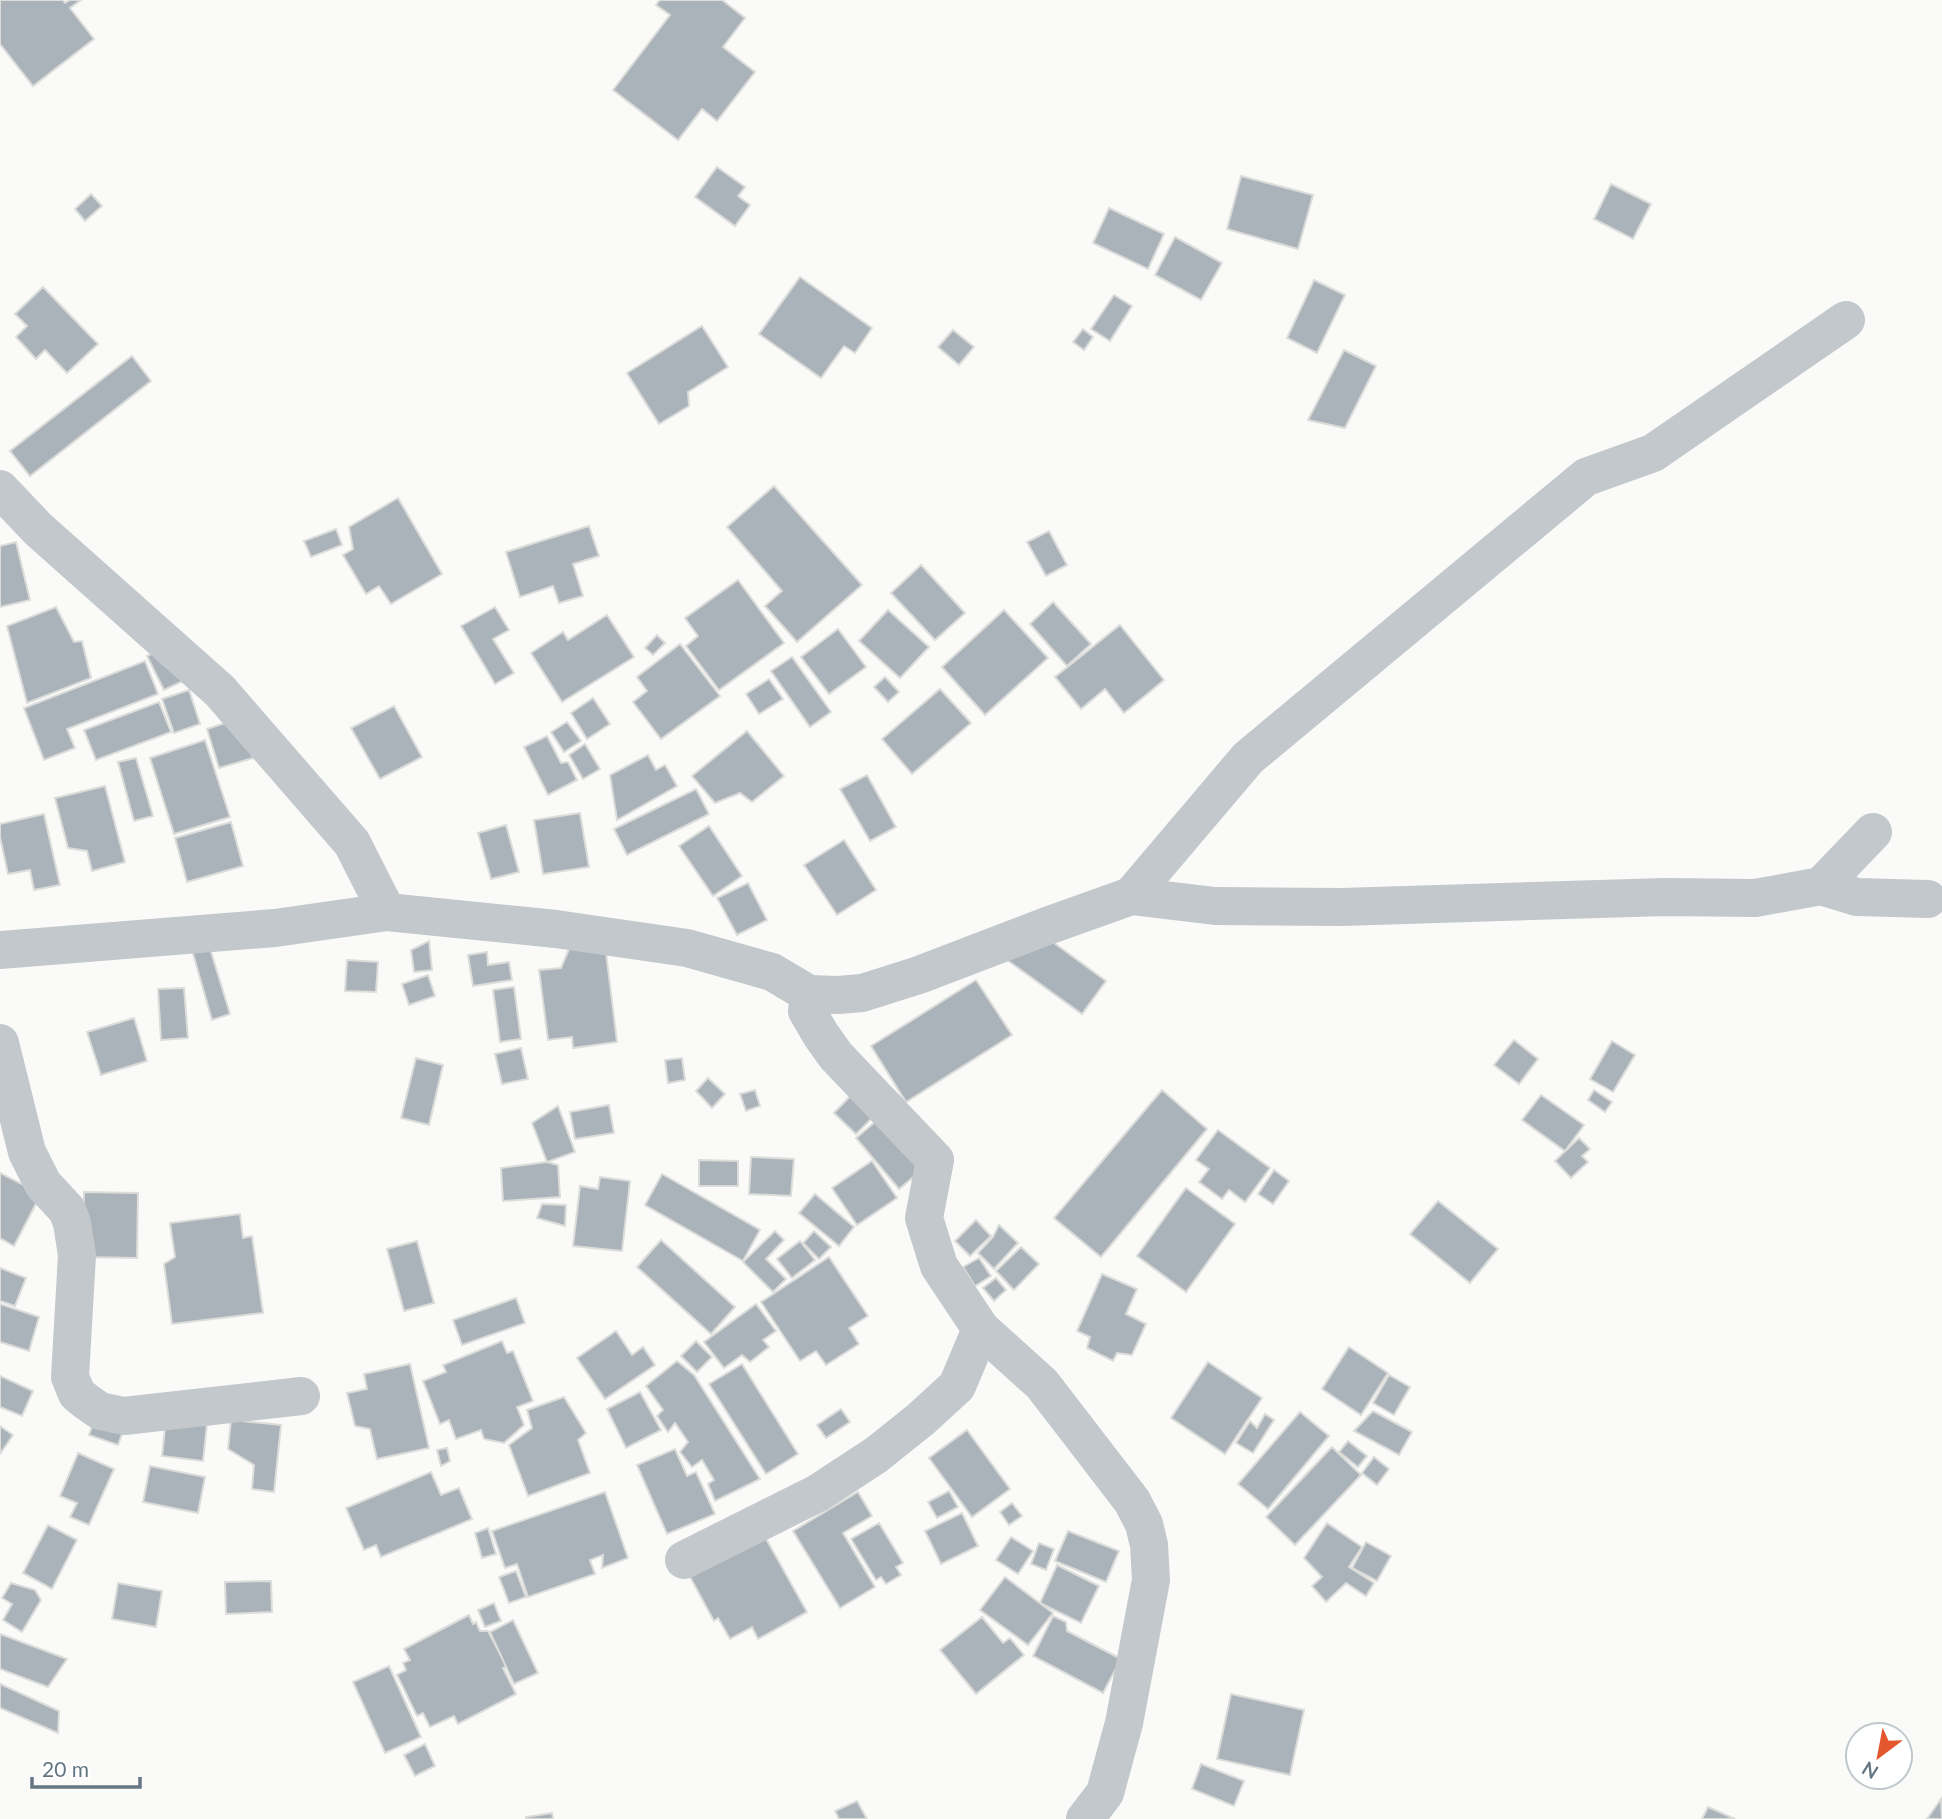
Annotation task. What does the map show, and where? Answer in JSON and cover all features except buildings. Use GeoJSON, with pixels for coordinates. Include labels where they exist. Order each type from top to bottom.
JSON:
{"type":"FeatureCollection","features":[{"type":"Feature","properties":{"kind":"street"},"geometry":{"type":"LineString","coordinates":[[1131,896],[1248,758],[1586,477],[1653,453],[1846,320]]}},
{"type":"Feature","properties":{"kind":"street"},"geometry":{"type":"LineString","coordinates":[[0,489],[38,529],[220,691],[352,843],[387,912]]}},
{"type":"Feature","properties":{"kind":"street"},"geometry":{"type":"LineString","coordinates":[[1821,886],[1873,832]]}},
{"type":"Feature","properties":{"kind":"street"},"geometry":{"type":"LineString","coordinates":[[0,950],[275,928],[387,912],[556,929],[687,948],[772,972],[809,994],[838,995],[862,993],[919,975],[1131,896],[1215,906],[1342,908],[1665,897],[1755,898],[1821,886],[1857,897],[1928,900]]}},
{"type":"Feature","properties":{"kind":"street"},"geometry":{"type":"LineString","coordinates":[[809,994],[807,1011],[836,1056],[935,1160],[924,1218],[939,1266],[981,1329],[1042,1384],[1132,1501],[1144,1524],[1149,1545],[1151,1580],[1124,1723],[1105,1793],[1085,1819]]}},
{"type":"Feature","properties":{"kind":"street"},"geometry":{"type":"LineString","coordinates":[[0,1043],[27,1152],[43,1184],[67,1210],[72,1223],[77,1255],[70,1377],[77,1394],[100,1411],[124,1416],[301,1396]]}},
{"type":"Feature","properties":{"kind":"street"},"geometry":{"type":"LineString","coordinates":[[684,1560],[818,1493],[876,1455],[957,1386],[981,1329]]}}]}
